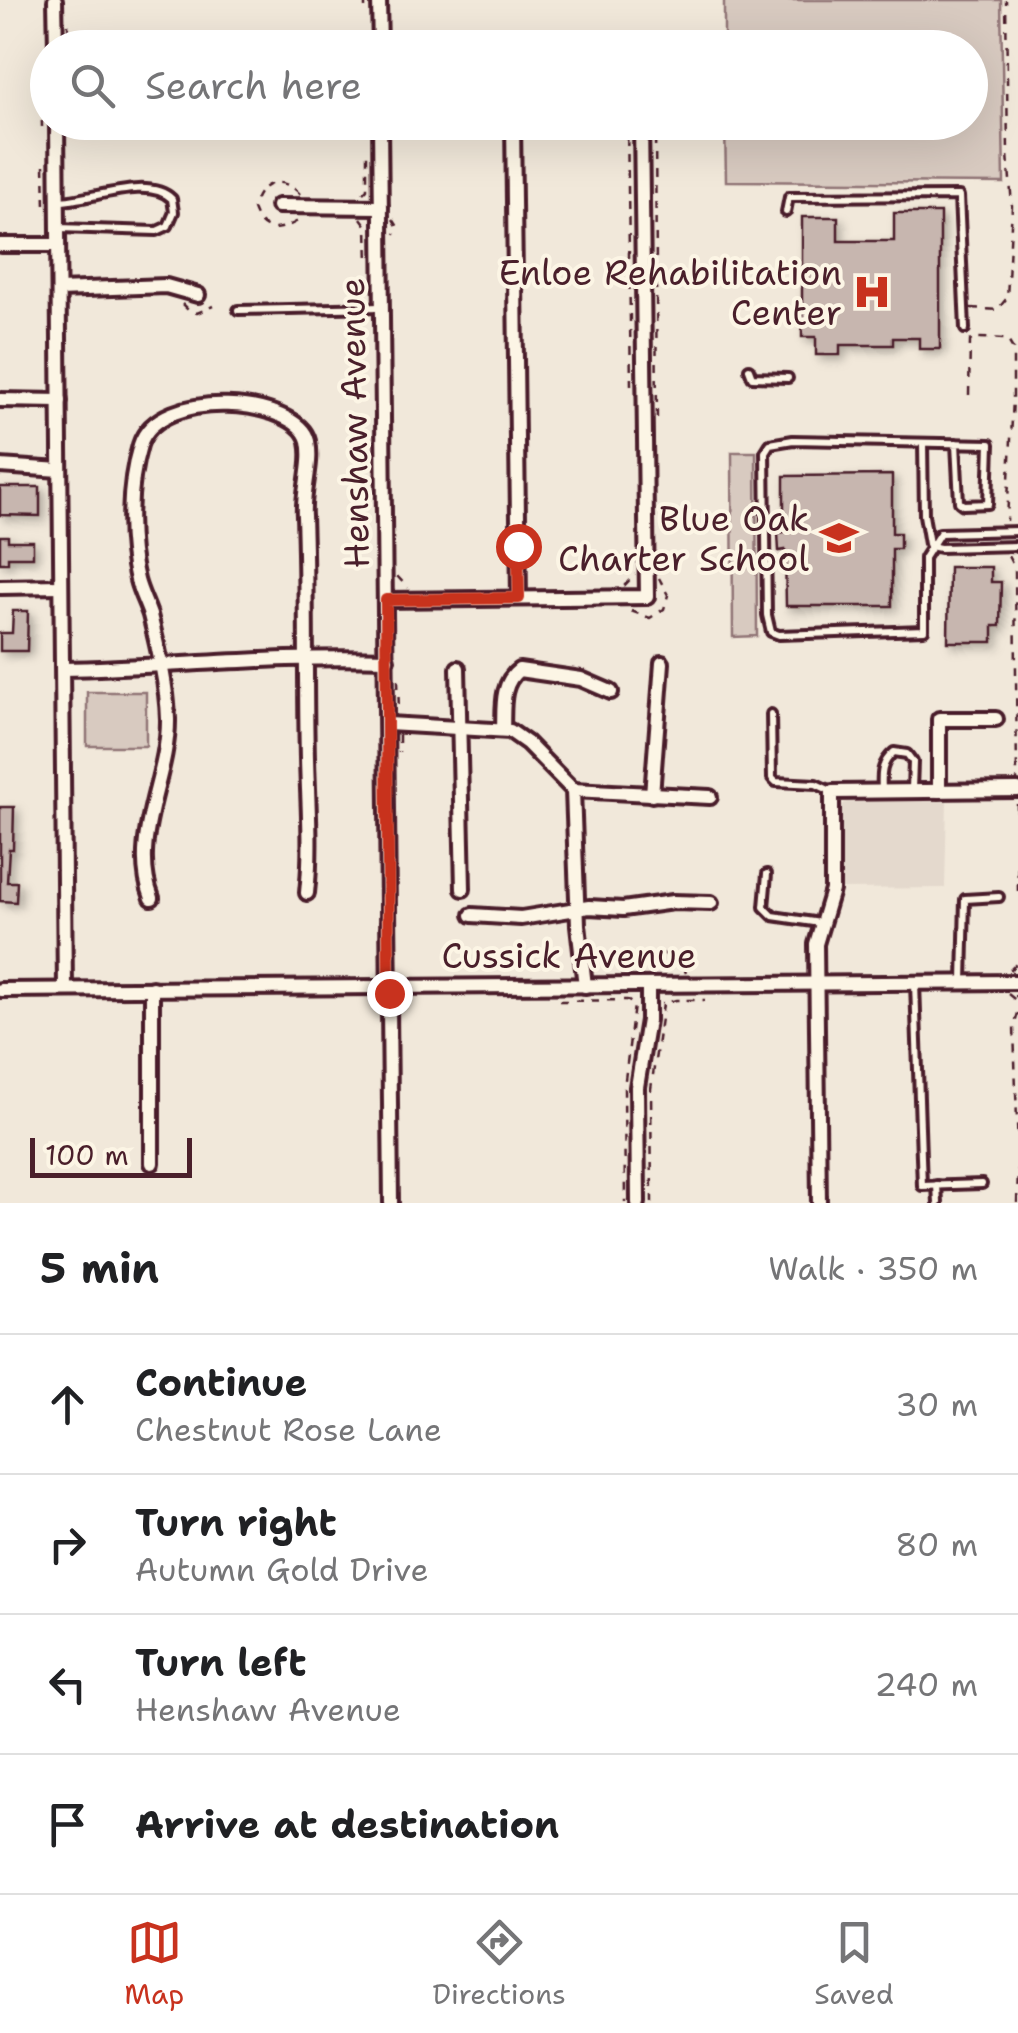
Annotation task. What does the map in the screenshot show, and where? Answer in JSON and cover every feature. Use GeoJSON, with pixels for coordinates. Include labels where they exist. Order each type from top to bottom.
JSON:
{"type":"FeatureCollection","features":[{"type":"Feature","properties":{"kind":"street"},"geometry":{"type":"LineString","coordinates":[[56,0],[56,30]]}},
{"type":"Feature","properties":{"kind":"street"},"geometry":{"type":"LineString","coordinates":[[379,0],[380,30]]}},
{"type":"Feature","properties":{"kind":"street"},"geometry":{"type":"LineString","coordinates":[[56,140],[65,989]]}},
{"type":"Feature","properties":{"kind":"street","name":"Henshaw Avenue"},"geometry":{"type":"LineString","coordinates":[[380,140],[386,600],[393,725],[391,1203]]}},
{"type":"Feature","properties":{"kind":"street"},"geometry":{"type":"LineString","coordinates":[[514,140],[519,598]]}},
{"type":"Feature","properties":{"kind":"street"},"geometry":{"type":"LineString","coordinates":[[386,600],[647,597],[641,140]]}},
{"type":"Feature","properties":{"kind":"street"},"geometry":{"type":"LineString","coordinates":[[278,206],[382,207]]}},
{"type":"Feature","properties":{"kind":"street"},"geometry":{"type":"LineString","coordinates":[[0,246],[57,245]]}},
{"type":"Feature","properties":{"kind":"street"},"geometry":{"type":"LineString","coordinates":[[59,290],[166,286],[198,295]]}},
{"type":"Feature","properties":{"kind":"street"},"geometry":{"type":"LineString","coordinates":[[0,400],[60,401]]}},
{"type":"Feature","properties":{"kind":"street"},"geometry":{"type":"LineString","coordinates":[[152,898],[147,877],[147,835],[168,730],[160,666],[135,570],[135,469],[144,435],[152,423],[163,416],[207,404],[268,412],[297,426],[306,436],[303,505],[312,835],[307,893]]}},
{"type":"Feature","properties":{"kind":"street"},"geometry":{"type":"LineString","coordinates":[[0,466],[60,470]]}},
{"type":"Feature","properties":{"kind":"street"},"geometry":{"type":"LineString","coordinates":[[0,587],[61,586]]}},
{"type":"Feature","properties":{"kind":"street"},"geometry":{"type":"LineString","coordinates":[[63,669],[160,666],[184,661],[388,659]]}},
{"type":"Feature","properties":{"kind":"street"},"geometry":{"type":"LineString","coordinates":[[652,795],[662,663]]}},
{"type":"Feature","properties":{"kind":"street"},"geometry":{"type":"LineString","coordinates":[[458,668],[456,710],[460,729],[464,889]]}},
{"type":"Feature","properties":{"kind":"street"},"geometry":{"type":"LineString","coordinates":[[503,730],[506,686],[519,670],[582,679],[611,692]]}},
{"type":"Feature","properties":{"kind":"street"},"geometry":{"type":"LineString","coordinates":[[939,791],[939,719],[996,720]]}},
{"type":"Feature","properties":{"kind":"street"},"geometry":{"type":"LineString","coordinates":[[393,725],[503,730],[528,743],[574,790],[710,797]]}},
{"type":"Feature","properties":{"kind":"street"},"geometry":{"type":"LineString","coordinates":[[574,790],[577,910],[585,986]]}},
{"type":"Feature","properties":{"kind":"street"},"geometry":{"type":"LineString","coordinates":[[819,1203],[816,944],[833,878],[832,792],[1017,790]]}},
{"type":"Feature","properties":{"kind":"street"},"geometry":{"type":"LineString","coordinates":[[472,915],[521,918],[589,907],[623,909],[673,902],[711,903]]}},
{"type":"Feature","properties":{"kind":"street","name":"Cussick Avenue"},"geometry":{"type":"LineString","coordinates":[[0,990],[962,982],[1015,974]]}},
{"type":"Feature","properties":{"kind":"street"},"geometry":{"type":"LineString","coordinates":[[638,1203],[637,1096],[647,1030],[648,986]]}},
{"type":"Feature","properties":{"kind":"street"},"geometry":{"type":"LineString","coordinates":[[152,988],[152,1162]]}},
{"type":"Feature","properties":{"kind":"lane"},"geometry":{"type":"LineString","coordinates":[[57,201],[120,190],[159,191],[172,199],[174,212],[168,226],[157,230],[58,228]]}},
{"type":"Feature","properties":{"kind":"lane"},"geometry":{"type":"LineString","coordinates":[[786,212],[789,197],[959,196],[965,329]]}},
{"type":"Feature","properties":{"kind":"lane"},"geometry":{"type":"LineString","coordinates":[[238,310],[382,307]]}},
{"type":"Feature","properties":{"kind":"lane"},"geometry":{"type":"LineString","coordinates":[[749,369],[752,377],[788,378]]}},
{"type":"Feature","properties":{"kind":"lane"},"geometry":{"type":"LineString","coordinates":[[956,443],[959,502],[963,506],[988,504],[990,444],[924,442],[794,440],[770,444],[765,452],[767,615],[771,632],[779,636],[924,630],[924,558],[940,533],[1018,530]]}},
{"type":"Feature","properties":{"kind":"lane"},"geometry":{"type":"LineString","coordinates":[[924,442],[924,515],[930,546]]}},
{"type":"Feature","properties":{"kind":"lane"},"geometry":{"type":"LineString","coordinates":[[930,546],[1018,546]]}},
{"type":"Feature","properties":{"kind":"lane"},"geometry":{"type":"LineString","coordinates":[[772,714],[772,778],[776,782],[816,784],[832,792]]}},
{"type":"Feature","properties":{"kind":"lane"},"geometry":{"type":"LineString","coordinates":[[882,792],[881,771],[894,752],[907,754],[913,762],[912,791]]}},
{"type":"Feature","properties":{"kind":"lane"},"geometry":{"type":"LineString","coordinates":[[767,874],[764,908],[774,916],[820,923]]}},
{"type":"Feature","properties":{"kind":"lane"},"geometry":{"type":"LineString","coordinates":[[962,982],[966,899],[999,898]]}},
{"type":"Feature","properties":{"kind":"lane"},"geometry":{"type":"LineString","coordinates":[[914,982],[922,1186],[982,1184]]}},
{"type":"Feature","properties":{"kind":"lane"},"geometry":{"type":"LineString","coordinates":[[937,1186],[938,1203]]}},
{"type":"Feature","properties":{"kind":"path"},"geometry":{"type":"LineString","coordinates":[[365,0],[365,14]]}},
{"type":"Feature","properties":{"kind":"path"},"geometry":{"type":"LineString","coordinates":[[968,302],[977,310],[997,310],[1004,306],[1006,298],[1012,213],[1006,0]]}},
{"type":"Feature","properties":{"kind":"path"},"geometry":{"type":"LineString","coordinates":[[627,140],[630,384],[634,391]]}},
{"type":"Feature","properties":{"kind":"path"},"geometry":{"type":"LineString","coordinates":[[655,140],[659,423],[656,429]]}},
{"type":"Feature","properties":{"kind":"path"},"geometry":{"type":"LineString","coordinates":[[44,164],[45,214]]}},
{"type":"Feature","properties":{"kind":"path"},"geometry":{"type":"LineString","coordinates":[[969,396],[970,341],[996,337],[1010,341],[1013,436],[1007,521]]}},
{"type":"Feature","properties":{"kind":"path"},"geometry":{"type":"LineString","coordinates":[[1001,555],[1012,559],[1015,570],[1018,897]]}},
{"type":"Feature","properties":{"kind":"path"},"geometry":{"type":"LineString","coordinates":[[397,563],[397,577],[408,588]]}},
{"type":"Feature","properties":{"kind":"path"},"geometry":{"type":"LineString","coordinates":[[624,608],[641,617],[654,617],[661,612],[668,595],[658,570]]}},
{"type":"Feature","properties":{"kind":"path"},"geometry":{"type":"LineString","coordinates":[[621,586],[636,571]]}},
{"type":"Feature","properties":{"kind":"path"},"geometry":{"type":"LineString","coordinates":[[398,680],[393,725],[399,765]]}},
{"type":"Feature","properties":{"kind":"path"},"geometry":{"type":"LineString","coordinates":[[591,950],[626,961],[661,952],[682,960],[686,974]]}},
{"type":"Feature","properties":{"kind":"path"},"geometry":{"type":"LineString","coordinates":[[622,975],[626,961]]}},
{"type":"Feature","properties":{"kind":"path"},"geometry":{"type":"LineString","coordinates":[[1007,972],[1015,974],[1018,962]]}},
{"type":"Feature","properties":{"kind":"path"},"geometry":{"type":"LineString","coordinates":[[673,974],[694,974]]}},
{"type":"Feature","properties":{"kind":"path"},"geometry":{"type":"LineString","coordinates":[[1004,994],[1016,996],[1018,1002]]}},
{"type":"Feature","properties":{"kind":"path"},"geometry":{"type":"LineString","coordinates":[[559,1001],[627,1000],[634,1005],[624,1088],[624,1203]]}},
{"type":"Feature","properties":{"kind":"path"},"geometry":{"type":"LineString","coordinates":[[652,1203],[652,1089],[663,1004],[705,1000]]}},
{"type":"Feature","properties":{"kind":"path"},"geometry":{"type":"LineString","coordinates":[[1018,1013],[1014,1040],[1018,1153]]}},
{"type":"Feature","properties":{"kind":"path"},"geometry":{"type":"LineString","coordinates":[[1017,1203],[1018,1170]]}},
{"type":"Feature","properties":{"kind":"shaded area"},"geometry":{"type":"Polygon","coordinates":[[[724,0],[1001,0],[1004,183],[726,181],[725,140],[988,140],[988,30],[724,30],[724,0]]]}},
{"type":"Feature","properties":{"kind":"shaded area"},"geometry":{"type":"Polygon","coordinates":[[[732,452],[756,452],[757,636],[733,637],[732,452]]]}},
{"type":"Feature","properties":{"kind":"shaded area"},"geometry":{"type":"Polygon","coordinates":[[[87,692],[146,692],[146,746],[87,746],[87,692]]]}},
{"type":"Feature","properties":{"kind":"shaded area"},"geometry":{"type":"Polygon","coordinates":[[[851,798],[947,800],[945,888],[840,889],[840,807],[851,798]]]}},
{"type":"Feature","properties":{"kind":"building"},"geometry":{"type":"Polygon","coordinates":[[[894,213],[940,213],[940,349],[919,349],[919,338],[893,338],[893,345],[840,345],[840,355],[816,355],[816,337],[802,337],[802,217],[838,217],[838,241],[894,241],[894,213]]]}},
{"type":"Feature","properties":{"kind":"building"},"geometry":{"type":"Polygon","coordinates":[[[892,475],[892,533],[900,533],[900,549],[892,549],[892,606],[786,606],[785,550],[779,551],[778,533],[784,532],[784,476],[892,475]]]}},
{"type":"Feature","properties":{"kind":"building"},"geometry":{"type":"Polygon","coordinates":[[[0,487],[40,487],[40,516],[0,515],[0,487]]]}},
{"type":"Feature","properties":{"kind":"building"},"geometry":{"type":"Polygon","coordinates":[[[0,536],[8,536],[8,541],[33,541],[33,557],[8,557],[8,563],[0,563],[0,536]]]}},
{"type":"Feature","properties":{"kind":"building"},"geometry":{"type":"Polygon","coordinates":[[[949,567],[991,567],[991,582],[1001,582],[1000,626],[993,626],[993,642],[948,642],[949,567]]]}},
{"type":"Feature","properties":{"kind":"building"},"geometry":{"type":"Polygon","coordinates":[[[13,611],[28,611],[27,651],[0,651],[0,633],[12,633],[13,611]]]}},
{"type":"Feature","properties":{"kind":"building"},"geometry":{"type":"Polygon","coordinates":[[[0,807],[14,807],[7,882],[17,882],[16,902],[0,901],[0,807]]]}},
{"type":"Feature","properties":{"kind":"place","name":"Enloe Rehabilitation Center"},"geometry":{"type":"Point","coordinates":[872,292]}},
{"type":"Feature","properties":{"kind":"place","name":"Blue Oak Charter School"},"geometry":{"type":"Point","coordinates":[839,538]}},
{"type":"Feature","properties":{"kind":"route"},"geometry":{"type":"LineString","coordinates":[[389,993],[386,600],[519,598],[518,546]]}}]}
